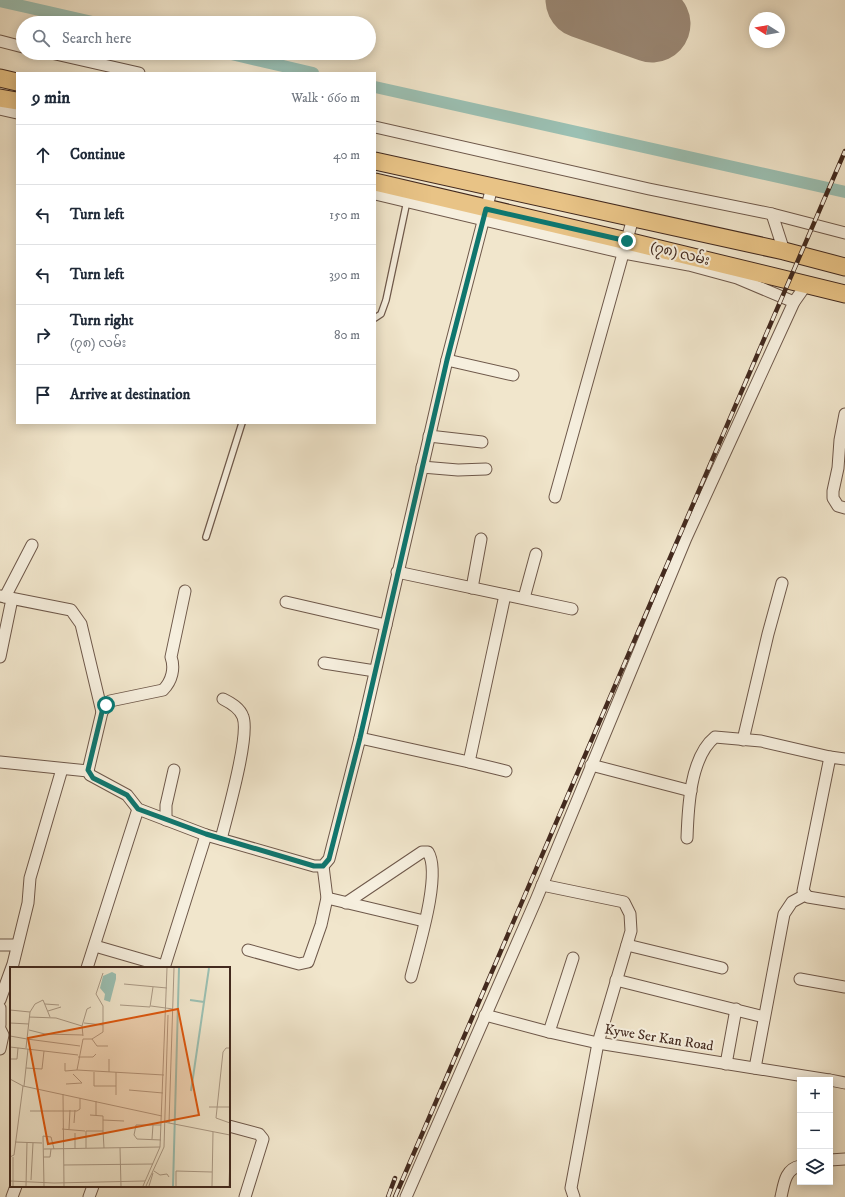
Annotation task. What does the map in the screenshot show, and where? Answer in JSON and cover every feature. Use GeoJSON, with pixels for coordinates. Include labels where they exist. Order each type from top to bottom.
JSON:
{"type":"FeatureCollection","features":[{"type":"Feature","properties":{"kind":"main road"},"geometry":{"type":"LineString","coordinates":[[0,78],[16,82]]}},
{"type":"Feature","properties":{"kind":"main road"},"geometry":{"type":"LineString","coordinates":[[0,98],[16,102]]}},
{"type":"Feature","properties":{"kind":"main road","name":"(၇၈) လမ်း"},"geometry":{"type":"LineString","coordinates":[[376,162],[784,250],[845,267]]}},
{"type":"Feature","properties":{"kind":"main road","name":"(၇၈) လမ်း"},"geometry":{"type":"LineString","coordinates":[[376,182],[409,195],[626,247],[845,294]]}},
{"type":"Feature","properties":{"kind":"street"},"geometry":{"type":"LineString","coordinates":[[0,41],[16,45]]}},
{"type":"Feature","properties":{"kind":"street"},"geometry":{"type":"LineString","coordinates":[[82,60],[135,72]]}},
{"type":"Feature","properties":{"kind":"street"},"geometry":{"type":"LineString","coordinates":[[0,110],[16,113]]}},
{"type":"Feature","properties":{"kind":"street"},"geometry":{"type":"LineString","coordinates":[[376,127],[649,189],[772,214],[845,234]]}},
{"type":"Feature","properties":{"kind":"street"},"geometry":{"type":"LineString","coordinates":[[248,950],[299,964],[308,962],[319,931],[327,898],[323,866],[329,859],[360,738],[447,360],[492,187]]}},
{"type":"Feature","properties":{"kind":"street"},"geometry":{"type":"LineString","coordinates":[[376,194],[409,195]]}},
{"type":"Feature","properties":{"kind":"street"},"geometry":{"type":"LineString","coordinates":[[772,214],[784,250]]}},
{"type":"Feature","properties":{"kind":"street"},"geometry":{"type":"LineString","coordinates":[[555,497],[633,218]]}},
{"type":"Feature","properties":{"kind":"street"},"geometry":{"type":"LineString","coordinates":[[626,247],[737,278],[794,302]]}},
{"type":"Feature","properties":{"kind":"street"},"geometry":{"type":"LineString","coordinates":[[406,1197],[542,885],[686,538],[794,302],[806,285]]}},
{"type":"Feature","properties":{"kind":"street"},"geometry":{"type":"LineString","coordinates":[[447,360],[513,375]]}},
{"type":"Feature","properties":{"kind":"street"},"geometry":{"type":"LineString","coordinates":[[845,414],[840,440],[838,468],[833,491],[833,498],[838,506],[845,508]]}},
{"type":"Feature","properties":{"kind":"street"},"geometry":{"type":"LineString","coordinates":[[429,436],[482,442]]}},
{"type":"Feature","properties":{"kind":"street"},"geometry":{"type":"LineString","coordinates":[[422,466],[458,470],[486,469]]}},
{"type":"Feature","properties":{"kind":"street"},"geometry":{"type":"LineString","coordinates":[[472,588],[481,539]]}},
{"type":"Feature","properties":{"kind":"street"},"geometry":{"type":"LineString","coordinates":[[0,657],[6,597],[32,545]]}},
{"type":"Feature","properties":{"kind":"street"},"geometry":{"type":"LineString","coordinates":[[524,598],[536,554]]}},
{"type":"Feature","properties":{"kind":"street"},"geometry":{"type":"LineString","coordinates":[[397,572],[572,609]]}},
{"type":"Feature","properties":{"kind":"street"},"geometry":{"type":"LineString","coordinates":[[743,740],[768,634],[782,583]]}},
{"type":"Feature","properties":{"kind":"street"},"geometry":{"type":"LineString","coordinates":[[185,591],[171,656],[174,667],[167,686],[163,690],[110,701],[102,712],[88,770],[93,778],[127,795],[138,809],[221,839],[314,866],[323,866]]}},
{"type":"Feature","properties":{"kind":"street"},"geometry":{"type":"LineString","coordinates":[[469,762],[504,595]]}},
{"type":"Feature","properties":{"kind":"street"},"geometry":{"type":"LineString","coordinates":[[6,597],[71,610],[76,614],[81,624],[102,712]]}},
{"type":"Feature","properties":{"kind":"street"},"geometry":{"type":"LineString","coordinates":[[286,602],[386,625]]}},
{"type":"Feature","properties":{"kind":"street"},"geometry":{"type":"LineString","coordinates":[[324,663],[375,671]]}},
{"type":"Feature","properties":{"kind":"street"},"geometry":{"type":"LineString","coordinates":[[221,839],[244,742],[245,725],[241,712],[223,698]]}},
{"type":"Feature","properties":{"kind":"street"},"geometry":{"type":"LineString","coordinates":[[687,838],[691,791],[697,767],[708,743],[715,737],[761,741],[845,759]]}},
{"type":"Feature","properties":{"kind":"street"},"geometry":{"type":"LineString","coordinates":[[360,738],[506,771]]}},
{"type":"Feature","properties":{"kind":"street"},"geometry":{"type":"LineString","coordinates":[[805,895],[803,892],[830,757]]}},
{"type":"Feature","properties":{"kind":"street"},"geometry":{"type":"LineString","coordinates":[[0,762],[62,769],[88,770]]}},
{"type":"Feature","properties":{"kind":"street"},"geometry":{"type":"LineString","coordinates":[[591,765],[691,791]]}},
{"type":"Feature","properties":{"kind":"street"},"geometry":{"type":"LineString","coordinates":[[10,967],[28,903],[30,878],[62,769]]}},
{"type":"Feature","properties":{"kind":"street"},"geometry":{"type":"LineString","coordinates":[[166,820],[166,805],[174,770]]}},
{"type":"Feature","properties":{"kind":"street"},"geometry":{"type":"LineString","coordinates":[[88,967],[138,809]]}},
{"type":"Feature","properties":{"kind":"street"},"geometry":{"type":"LineString","coordinates":[[95,946],[164,967],[206,834]]}},
{"type":"Feature","properties":{"kind":"street"},"geometry":{"type":"LineString","coordinates":[[346,903],[422,852],[428,852],[433,864],[434,873],[412,977]]}},
{"type":"Feature","properties":{"kind":"street"},"geometry":{"type":"LineString","coordinates":[[542,885],[624,902],[630,914],[631,931],[598,1043],[571,1188],[574,1197]]}},
{"type":"Feature","properties":{"kind":"street"},"geometry":{"type":"LineString","coordinates":[[755,1068],[784,914],[792,902],[805,895],[845,903]]}},
{"type":"Feature","properties":{"kind":"street"},"geometry":{"type":"LineString","coordinates":[[327,898],[424,921]]}},
{"type":"Feature","properties":{"kind":"street"},"geometry":{"type":"LineString","coordinates":[[0,944],[17,945]]}},
{"type":"Feature","properties":{"kind":"street"},"geometry":{"type":"LineString","coordinates":[[627,945],[722,968]]}},
{"type":"Feature","properties":{"kind":"street"},"geometry":{"type":"LineString","coordinates":[[549,1032],[573,958]]}},
{"type":"Feature","properties":{"kind":"street"},"geometry":{"type":"LineString","coordinates":[[0,1000],[10,968]]}},
{"type":"Feature","properties":{"kind":"street"},"geometry":{"type":"LineString","coordinates":[[800,979],[845,987]]}},
{"type":"Feature","properties":{"kind":"street"},"geometry":{"type":"LineString","coordinates":[[616,980],[764,1017]]}},
{"type":"Feature","properties":{"kind":"street"},"geometry":{"type":"LineString","coordinates":[[0,1008],[0,1025]]}},
{"type":"Feature","properties":{"kind":"street"},"geometry":{"type":"LineString","coordinates":[[726,1064],[736,1009]]}},
{"type":"Feature","properties":{"kind":"street","name":"Kywe Ser Kan Road"},"geometry":{"type":"LineString","coordinates":[[485,1015],[598,1043],[811,1077]]}},
{"type":"Feature","properties":{"kind":"street"},"geometry":{"type":"LineString","coordinates":[[0,1029],[3,1035],[0,1049]]}},
{"type":"Feature","properties":{"kind":"street","name":"Kywe Ser Kan Road"},"geometry":{"type":"LineString","coordinates":[[833,1080],[845,1082]]}},
{"type":"Feature","properties":{"kind":"street"},"geometry":{"type":"LineString","coordinates":[[230,1126],[259,1134],[263,1138],[245,1197]]}},
{"type":"Feature","properties":{"kind":"street"},"geometry":{"type":"LineString","coordinates":[[833,1160],[845,1159]]}},
{"type":"Feature","properties":{"kind":"street"},"geometry":{"type":"LineString","coordinates":[[781,1197],[788,1173],[793,1168],[797,1167]]}},
{"type":"Feature","properties":{"kind":"street"},"geometry":{"type":"LineString","coordinates":[[12,1197],[16,1187]]}},
{"type":"Feature","properties":{"kind":"street"},"geometry":{"type":"LineString","coordinates":[[89,1197],[93,1187]]}},
{"type":"Feature","properties":{"kind":"lane"},"geometry":{"type":"LineString","coordinates":[[376,317],[381,314],[386,300],[409,195]]}},
{"type":"Feature","properties":{"kind":"lane"},"geometry":{"type":"LineString","coordinates":[[206,537],[242,424]]}},
{"type":"Feature","properties":{"kind":"waterway"},"geometry":{"type":"LineString","coordinates":[[0,1],[66,16]]}},
{"type":"Feature","properties":{"kind":"waterway"},"geometry":{"type":"LineString","coordinates":[[257,60],[309,72]]}},
{"type":"Feature","properties":{"kind":"waterway"},"geometry":{"type":"LineString","coordinates":[[376,87],[845,192]]}},
{"type":"Feature","properties":{"kind":"runway"},"geometry":{"type":"LineString","coordinates":[[584,0],[652,24]]}},
{"type":"Feature","properties":{"kind":"railway"},"geometry":{"type":"LineString","coordinates":[[395,1197],[845,151]]}},
{"type":"Feature","properties":{"kind":"railway"},"geometry":{"type":"LineString","coordinates":[[388,1197],[395,1178]]}},
{"type":"Feature","properties":{"kind":"route"},"geometry":{"type":"LineString","coordinates":[[106,705],[102,712],[88,770],[93,778],[130,797],[138,809],[206,834],[314,866],[323,866],[329,859],[360,738],[447,360],[486,209],[627,241]]}}]}
